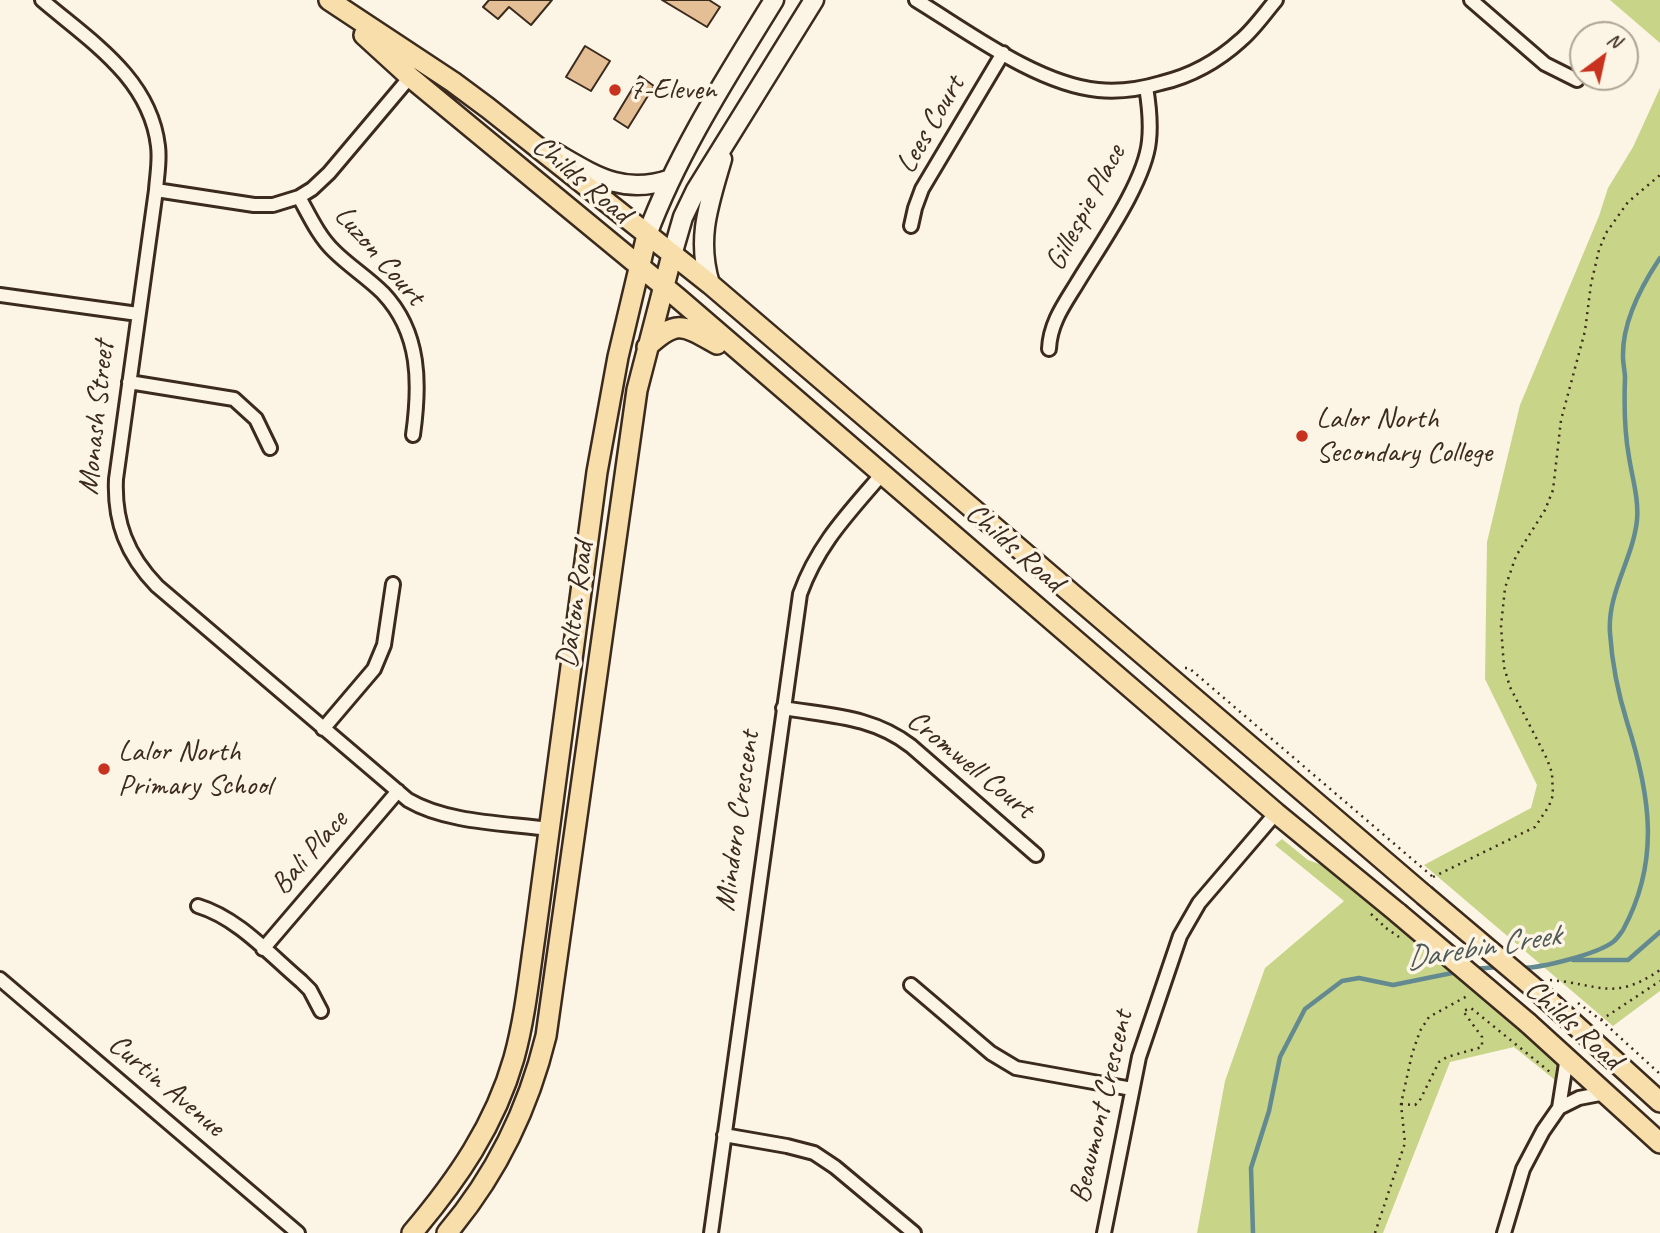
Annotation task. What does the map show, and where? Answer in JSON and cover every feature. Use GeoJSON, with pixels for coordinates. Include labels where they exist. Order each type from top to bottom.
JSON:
{"type":"FeatureCollection","features":[{"type":"Feature","properties":{"kind":"main road","name":"Childs Road"},"geometry":{"type":"LineString","coordinates":[[328,0],[416,69],[450,109],[663,286],[1276,813],[1528,1023],[1605,1093],[1656,1133]]}},
{"type":"Feature","properties":{"kind":"main road","name":"Dalton Road"},"geometry":{"type":"LineString","coordinates":[[412,1233],[455,1181],[494,1113],[507,1081],[524,1010],[597,472],[611,388],[647,235],[671,179],[774,0]]}},
{"type":"Feature","properties":{"kind":"main road","name":"Dalton Road"},"geometry":{"type":"LineString","coordinates":[[447,1233],[500,1159],[528,1097],[546,1036],[637,390],[683,217],[696,190],[814,0]]}},
{"type":"Feature","properties":{"kind":"main road","name":"Childs Road"},"geometry":{"type":"LineString","coordinates":[[416,69],[453,82],[710,284],[1540,993],[1660,1102]]}},
{"type":"Feature","properties":{"kind":"main road"},"geometry":{"type":"LineString","coordinates":[[450,109],[447,93],[453,82]]}},
{"type":"Feature","properties":{"kind":"main road"},"geometry":{"type":"LineString","coordinates":[[525,136],[610,181],[639,187],[671,179]]}},
{"type":"Feature","properties":{"kind":"main road"},"geometry":{"type":"LineString","coordinates":[[710,284],[703,247],[709,206],[727,139]]}},
{"type":"Feature","properties":{"kind":"main road"},"geometry":{"type":"LineString","coordinates":[[647,347],[662,333],[673,327],[681,327],[695,331],[751,363]]}},
{"type":"Feature","properties":{"kind":"main road","name":"Mindoro Crescent"},"geometry":{"type":"LineString","coordinates":[[882,474],[902,450]]}},
{"type":"Feature","properties":{"kind":"main road","name":"Beaumont Crescent"},"geometry":{"type":"LineString","coordinates":[[1276,813],[1297,788]]}},
{"type":"Feature","properties":{"kind":"main road","name":"Monash Street"},"geometry":{"type":"LineString","coordinates":[[549,829],[576,832]]}},
{"type":"Feature","properties":{"kind":"street","name":"Monash Street"},"geometry":{"type":"LineString","coordinates":[[42,0],[113,61],[141,93],[149,109],[158,146],[156,190],[115,495],[123,538],[132,558],[157,586],[323,729],[419,806],[448,816],[549,829]]}},
{"type":"Feature","properties":{"kind":"street"},"geometry":{"type":"LineString","coordinates":[[916,0],[1003,53],[1052,78],[1098,90],[1146,87],[1178,79],[1224,54],[1243,39],[1276,0]]}},
{"type":"Feature","properties":{"kind":"street"},"geometry":{"type":"LineString","coordinates":[[1471,0],[1545,64],[1569,76]]}},
{"type":"Feature","properties":{"kind":"street","name":"Lees Court"},"geometry":{"type":"LineString","coordinates":[[911,226],[922,189],[1003,53]]}},
{"type":"Feature","properties":{"kind":"street"},"geometry":{"type":"LineString","coordinates":[[156,190],[254,205],[274,205],[299,197],[329,173],[416,69]]}},
{"type":"Feature","properties":{"kind":"street","name":"Gillespie Place"},"geometry":{"type":"LineString","coordinates":[[1049,349],[1050,336],[1060,312],[1132,191],[1145,160],[1150,119],[1146,87]]}},
{"type":"Feature","properties":{"kind":"street","name":"Luzon Court"},"geometry":{"type":"LineString","coordinates":[[299,197],[326,242],[383,293],[408,330],[417,378],[413,435]]}},
{"type":"Feature","properties":{"kind":"street"},"geometry":{"type":"LineString","coordinates":[[0,295],[138,314]]}},
{"type":"Feature","properties":{"kind":"street"},"geometry":{"type":"LineString","coordinates":[[129,382],[234,400],[256,419],[270,448]]}},
{"type":"Feature","properties":{"kind":"street","name":"Mindoro Crescent"},"geometry":{"type":"LineString","coordinates":[[711,1233],[796,615],[807,574],[818,553],[882,474]]}},
{"type":"Feature","properties":{"kind":"street"},"geometry":{"type":"LineString","coordinates":[[323,729],[381,658],[393,584]]}},
{"type":"Feature","properties":{"kind":"street","name":"Cromwell Court"},"geometry":{"type":"LineString","coordinates":[[783,708],[866,721],[890,731],[1037,855]]}},
{"type":"Feature","properties":{"kind":"street","name":"Bali Place"},"geometry":{"type":"LineString","coordinates":[[263,949],[397,791]]}},
{"type":"Feature","properties":{"kind":"street","name":"Beaumont Crescent"},"geometry":{"type":"LineString","coordinates":[[1104,1233],[1143,1042],[1180,936],[1199,903],[1276,813]]}},
{"type":"Feature","properties":{"kind":"street"},"geometry":{"type":"LineString","coordinates":[[198,906],[220,915],[301,981],[316,999],[321,1011]]}},
{"type":"Feature","properties":{"kind":"street","name":"Curtin Avenue"},"geometry":{"type":"LineString","coordinates":[[0,979],[298,1233]]}},
{"type":"Feature","properties":{"kind":"street"},"geometry":{"type":"LineString","coordinates":[[911,985],[991,1053],[1016,1068],[1132,1089]]}},
{"type":"Feature","properties":{"kind":"street"},"geometry":{"type":"LineString","coordinates":[[1507,1232],[1523,1169],[1559,1108],[1567,1057]]}},
{"type":"Feature","properties":{"kind":"street"},"geometry":{"type":"LineString","coordinates":[[1559,1108],[1579,1098],[1605,1093]]}},
{"type":"Feature","properties":{"kind":"street"},"geometry":{"type":"LineString","coordinates":[[724,1135],[814,1153],[835,1167],[914,1233]]}},
{"type":"Feature","properties":{"kind":"path"},"geometry":{"type":"LineString","coordinates":[[1189,668],[1433,877],[1535,827],[1553,795],[1552,773],[1548,759],[1510,687],[1504,667],[1501,626],[1505,588],[1516,556],[1545,510],[1553,490],[1560,420],[1585,331],[1599,250],[1606,233],[1628,202],[1660,174]]}},
{"type":"Feature","properties":{"kind":"path"},"geometry":{"type":"LineString","coordinates":[[1601,1020],[1660,981]]}},
{"type":"Feature","properties":{"kind":"path"},"geometry":{"type":"LineString","coordinates":[[1569,998],[1601,1020],[1660,1074]]}},
{"type":"Feature","properties":{"kind":"path"},"geometry":{"type":"LineString","coordinates":[[1375,1233],[1405,1143],[1401,1104],[1415,1105],[1419,1102],[1439,1062],[1482,1047],[1482,1037],[1463,1011],[1471,1008],[1536,1060]]}},
{"type":"Feature","properties":{"kind":"green space"},"geometry":{"type":"Polygon","coordinates":[[[1610,0],[1660,0],[1660,43],[1639,25],[1639,21],[1634,21],[1610,0]]]}},
{"type":"Feature","properties":{"kind":"green space"},"geometry":{"type":"Polygon","coordinates":[[[1660,88],[1660,991],[1613,1026],[1424,865],[1531,808],[1537,785],[1485,679],[1487,542],[1520,405],[1599,216],[1608,188],[1633,147],[1660,88]]]}},
{"type":"Feature","properties":{"kind":"green space"},"geometry":{"type":"Polygon","coordinates":[[[1282,839],[1308,860],[1333,869],[1557,1059],[1561,1067],[1560,1084],[1514,1047],[1450,1062],[1383,1233],[1197,1233],[1225,1081],[1265,968],[1344,901],[1275,845],[1282,839]]]}},
{"type":"Feature","properties":{"kind":"building"},"geometry":{"type":"Polygon","coordinates":[[[489,0],[552,0],[531,25],[509,7],[498,19],[483,7],[489,0]]]}},
{"type":"Feature","properties":{"kind":"building"},"geometry":{"type":"Polygon","coordinates":[[[662,0],[709,0],[720,7],[707,27],[662,0]]]}},
{"type":"Feature","properties":{"kind":"building"},"geometry":{"type":"Polygon","coordinates":[[[585,46],[610,61],[591,91],[566,77],[585,46]]]}},
{"type":"Feature","properties":{"kind":"building"},"geometry":{"type":"Polygon","coordinates":[[[640,76],[654,86],[628,128],[614,119],[640,76]]]}},
{"type":"Feature","properties":{"kind":"waterway","name":"Darebin Creek"},"geometry":{"type":"LineString","coordinates":[[1521,968],[1569,960],[1613,942],[1623,930],[1635,905],[1643,879],[1648,829],[1646,803],[1642,777],[1616,678],[1610,618],[1637,520],[1625,427],[1624,344],[1634,305],[1660,258]]}},
{"type":"Feature","properties":{"kind":"waterway"},"geometry":{"type":"LineString","coordinates":[[1573,960],[1628,960],[1660,932]]}},
{"type":"Feature","properties":{"kind":"waterway","name":"Darebin Creek"},"geometry":{"type":"LineString","coordinates":[[1473,969],[1499,967]]}},
{"type":"Feature","properties":{"kind":"waterway","name":"Darebin Creek"},"geometry":{"type":"LineString","coordinates":[[1253,1233],[1251,1168],[1269,1111],[1280,1057],[1305,1009],[1342,981],[1359,978],[1393,985],[1457,972]]}},
{"type":"Feature","properties":{"kind":"place","name":"7-Eleven"},"geometry":{"type":"Point","coordinates":[615,90]}},
{"type":"Feature","properties":{"kind":"place","name":"Lalor North Secondary College"},"geometry":{"type":"Point","coordinates":[1302,436]}},
{"type":"Feature","properties":{"kind":"place","name":"Lalor North Primary School"},"geometry":{"type":"Point","coordinates":[104,769]}}]}
